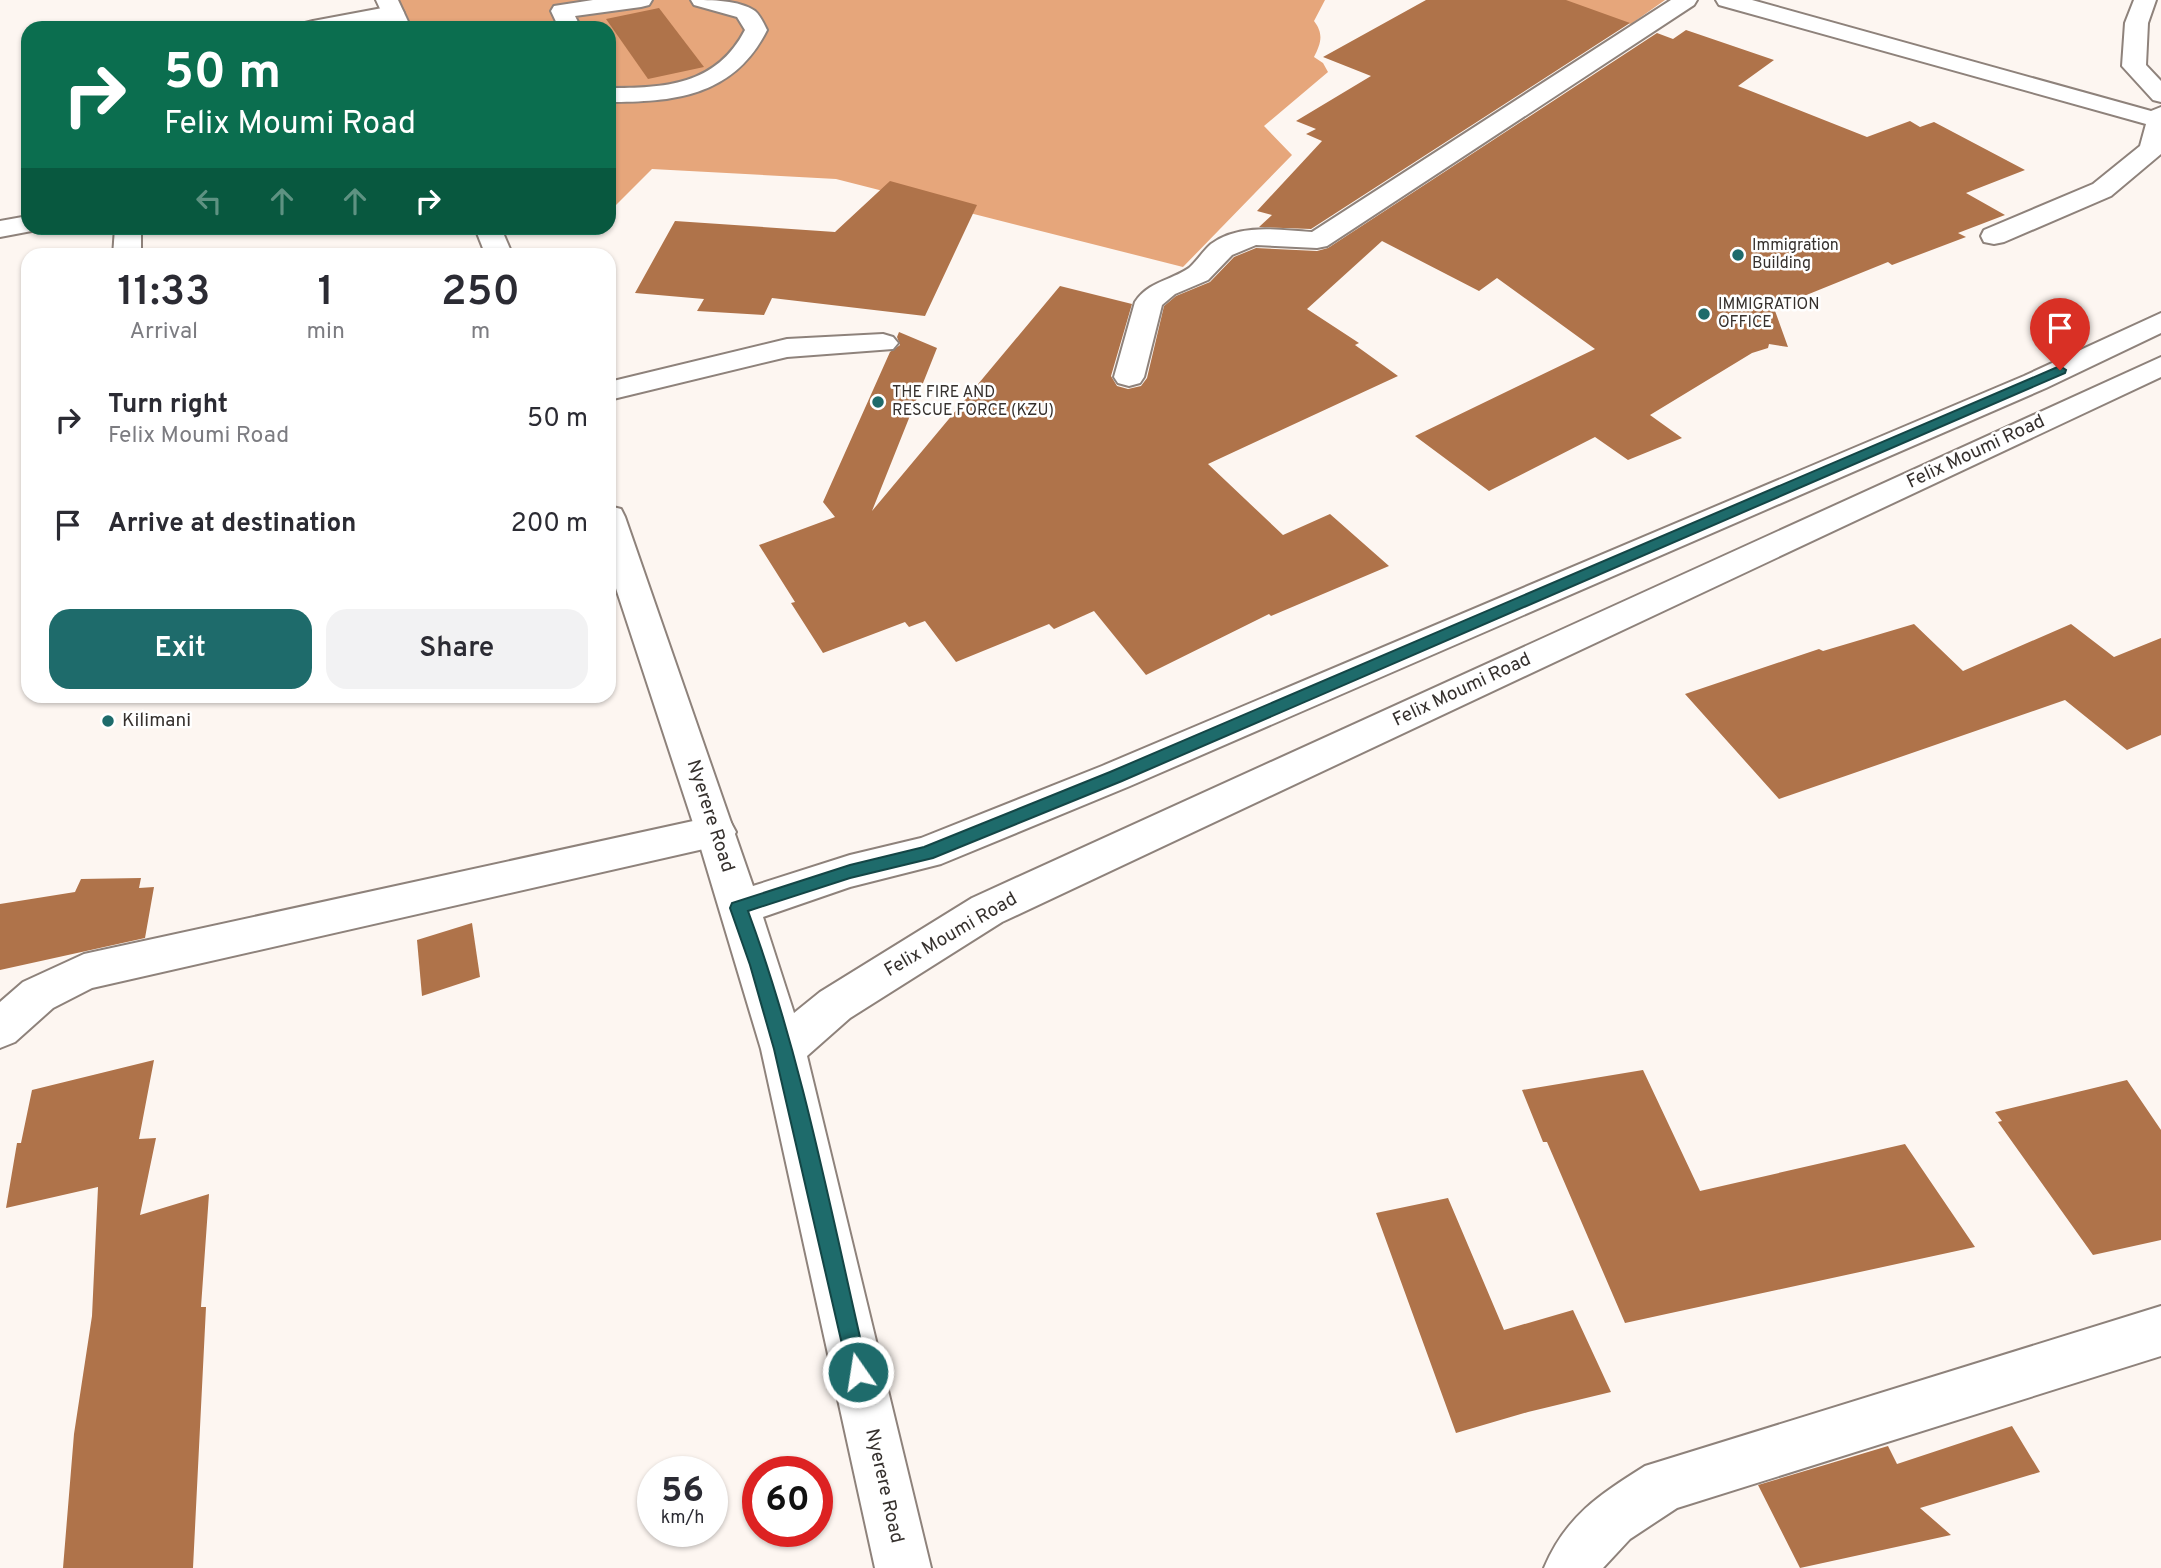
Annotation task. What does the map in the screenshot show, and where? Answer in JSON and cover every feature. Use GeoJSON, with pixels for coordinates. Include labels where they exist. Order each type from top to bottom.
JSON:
{"type":"FeatureCollection","features":[{"type":"Feature","properties":{"kind":"main road"},"geometry":{"type":"LineString","coordinates":[[566,13],[641,0]]}},
{"type":"Feature","properties":{"kind":"main road"},"geometry":{"type":"LineString","coordinates":[[616,95],[691,88],[736,58],[751,41],[756,30],[744,13],[702,0]]}},
{"type":"Feature","properties":{"kind":"main road"},"geometry":{"type":"LineString","coordinates":[[1129,377],[1149,302],[1165,288],[1198,274],[1222,249],[1253,237],[1317,240],[1686,0]]}},
{"type":"Feature","properties":{"kind":"main road"},"geometry":{"type":"LineString","coordinates":[[1727,0],[2161,119],[2152,149],[2102,190],[1994,236]]}},
{"type":"Feature","properties":{"kind":"main road"},"geometry":{"type":"LineString","coordinates":[[2145,0],[2140,7],[2135,32],[2134,66],[2161,95]]}},
{"type":"Feature","properties":{"kind":"main road"},"geometry":{"type":"LineString","coordinates":[[353,21],[393,14]]}},
{"type":"Feature","properties":{"kind":"main road"},"geometry":{"type":"LineString","coordinates":[[0,229],[21,224]]}},
{"type":"Feature","properties":{"kind":"main road","name":"Felix Moumi Road"},"geometry":{"type":"LineString","coordinates":[[738,908],[850,872],[927,853],[1116,776],[2035,382],[2161,322]]}},
{"type":"Feature","properties":{"kind":"main road"},"geometry":{"type":"LineString","coordinates":[[616,389],[787,348],[883,343]]}},
{"type":"Feature","properties":{"kind":"main road","name":"Felix Moumi Road"},"geometry":{"type":"LineString","coordinates":[[783,1049],[835,1005],[987,909],[2161,366]]}},
{"type":"Feature","properties":{"kind":"main road"},"geometry":{"type":"LineString","coordinates":[[2035,382],[2073,407]]}},
{"type":"Feature","properties":{"kind":"main road"},"geometry":{"type":"LineString","coordinates":[[1948,419],[1984,448]]}},
{"type":"Feature","properties":{"kind":"main road","name":"Nyerere Road"},"geometry":{"type":"LineString","coordinates":[[616,538],[716,832],[783,1049],[903,1568]]}},
{"type":"Feature","properties":{"kind":"main road"},"geometry":{"type":"LineString","coordinates":[[0,1029],[38,995],[84,972],[716,832]]}},
{"type":"Feature","properties":{"kind":"main road"},"geometry":{"type":"LineString","coordinates":[[1572,1568],[1582,1547],[1615,1515],[1664,1485],[2161,1331]]}},
{"type":"Feature","properties":{"kind":"shaded area"},"geometry":{"type":"Polygon","coordinates":[[[396,0],[1325,0],[1314,21],[1320,39],[1314,57],[1323,63],[1328,72],[1264,126],[1292,155],[1183,267],[836,179],[652,169],[616,205],[616,21],[405,21],[396,0]]]}},
{"type":"Feature","properties":{"kind":"shaded area"},"geometry":{"type":"Polygon","coordinates":[[[1561,0],[1665,0],[1631,24],[1561,0]]]}},
{"type":"Feature","properties":{"kind":"building"},"geometry":{"type":"Polygon","coordinates":[[[1426,0],[1566,0],[1630,23],[1311,229],[1259,227],[1272,215],[1257,211],[1322,141],[1306,134],[1316,129],[1296,121],[1371,76],[1323,57],[1426,0]]]}},
{"type":"Feature","properties":{"kind":"building"},"geometry":{"type":"Polygon","coordinates":[[[659,8],[704,67],[648,79],[616,33],[616,21],[606,19],[659,8]]]}},
{"type":"Feature","properties":{"kind":"building"},"geometry":{"type":"Polygon","coordinates":[[[1686,30],[1774,60],[1738,86],[1867,137],[1910,121],[1920,127],[1934,122],[2025,170],[1966,193],[2005,215],[1958,233],[1966,237],[1892,265],[1888,262],[1774,308],[1788,347],[1769,344],[1768,348],[1752,353],[1650,415],[1682,438],[1628,460],[1595,437],[1489,491],[1415,436],[1595,349],[1497,278],[1479,291],[1382,241],[1307,309],[1359,343],[1355,345],[1398,376],[1208,464],[1283,535],[1330,514],[1389,566],[1271,616],[1269,614],[1146,675],[1094,611],[1054,629],[1049,624],[956,662],[925,621],[909,627],[905,622],[823,653],[759,545],[835,517],[823,502],[890,352],[900,345],[897,337],[899,332],[937,348],[872,511],[1060,286],[1132,304],[1111,376],[1117,386],[1128,389],[1141,386],[1147,378],[1164,306],[1176,296],[1210,282],[1234,257],[1256,248],[1317,251],[1328,248],[1657,33],[1673,39],[1686,30]]]}},
{"type":"Feature","properties":{"kind":"building"},"geometry":{"type":"Polygon","coordinates":[[[890,181],[977,205],[925,316],[772,298],[764,315],[697,311],[704,299],[635,293],[675,221],[835,232],[890,181]]]}},
{"type":"Feature","properties":{"kind":"building"},"geometry":{"type":"Polygon","coordinates":[[[1914,624],[1963,671],[2071,624],[2114,657],[2161,638],[2161,735],[2127,750],[2065,700],[1779,799],[1685,694],[1819,649],[1823,651],[1914,624]]]}},
{"type":"Feature","properties":{"kind":"building"},"geometry":{"type":"Polygon","coordinates":[[[141,878],[139,888],[154,887],[145,938],[0,970],[0,904],[75,892],[81,879],[141,878]]]}},
{"type":"Feature","properties":{"kind":"building"},"geometry":{"type":"Polygon","coordinates":[[[472,923],[480,977],[422,996],[417,940],[472,923]]]}},
{"type":"Feature","properties":{"kind":"building"},"geometry":{"type":"Polygon","coordinates":[[[154,1060],[139,1139],[156,1138],[140,1215],[209,1194],[201,1307],[206,1307],[193,1568],[63,1568],[74,1434],[92,1316],[98,1187],[6,1208],[17,1143],[21,1143],[32,1090],[154,1060]]]}},
{"type":"Feature","properties":{"kind":"building"},"geometry":{"type":"Polygon","coordinates":[[[1643,1070],[1700,1191],[1905,1144],[1975,1247],[1625,1323],[1522,1090],[1643,1070]]]}},
{"type":"Feature","properties":{"kind":"building"},"geometry":{"type":"Polygon","coordinates":[[[2127,1080],[2161,1130],[2161,1240],[2093,1255],[1998,1122],[2002,1121],[1995,1112],[2127,1080]]]}},
{"type":"Feature","properties":{"kind":"building"},"geometry":{"type":"Polygon","coordinates":[[[1448,1198],[1504,1330],[1573,1310],[1611,1392],[1456,1433],[1376,1213],[1448,1198]]]}},
{"type":"Feature","properties":{"kind":"building"},"geometry":{"type":"Polygon","coordinates":[[[2012,1426],[2040,1472],[1920,1508],[1951,1535],[1800,1568],[1758,1485],[1888,1446],[1897,1464],[2012,1426]]]}},
{"type":"Feature","properties":{"kind":"place","name":"Immigration Building"},"geometry":{"type":"Point","coordinates":[1738,255]}},
{"type":"Feature","properties":{"kind":"place","name":"IMMIGRATION OFFICE"},"geometry":{"type":"Point","coordinates":[1704,314]}},
{"type":"Feature","properties":{"kind":"place","name":"THE FIRE AND RESCUE FORCE (KZU)"},"geometry":{"type":"Point","coordinates":[878,402]}},
{"type":"Feature","properties":{"kind":"place","name":"Kilimani"},"geometry":{"type":"Point","coordinates":[108,721]}},
{"type":"Feature","properties":{"kind":"route"},"geometry":{"type":"LineString","coordinates":[[858,1372],[783,1049],[759,965],[738,908],[850,872],[927,853],[1116,776],[2060,370]]}}]}
